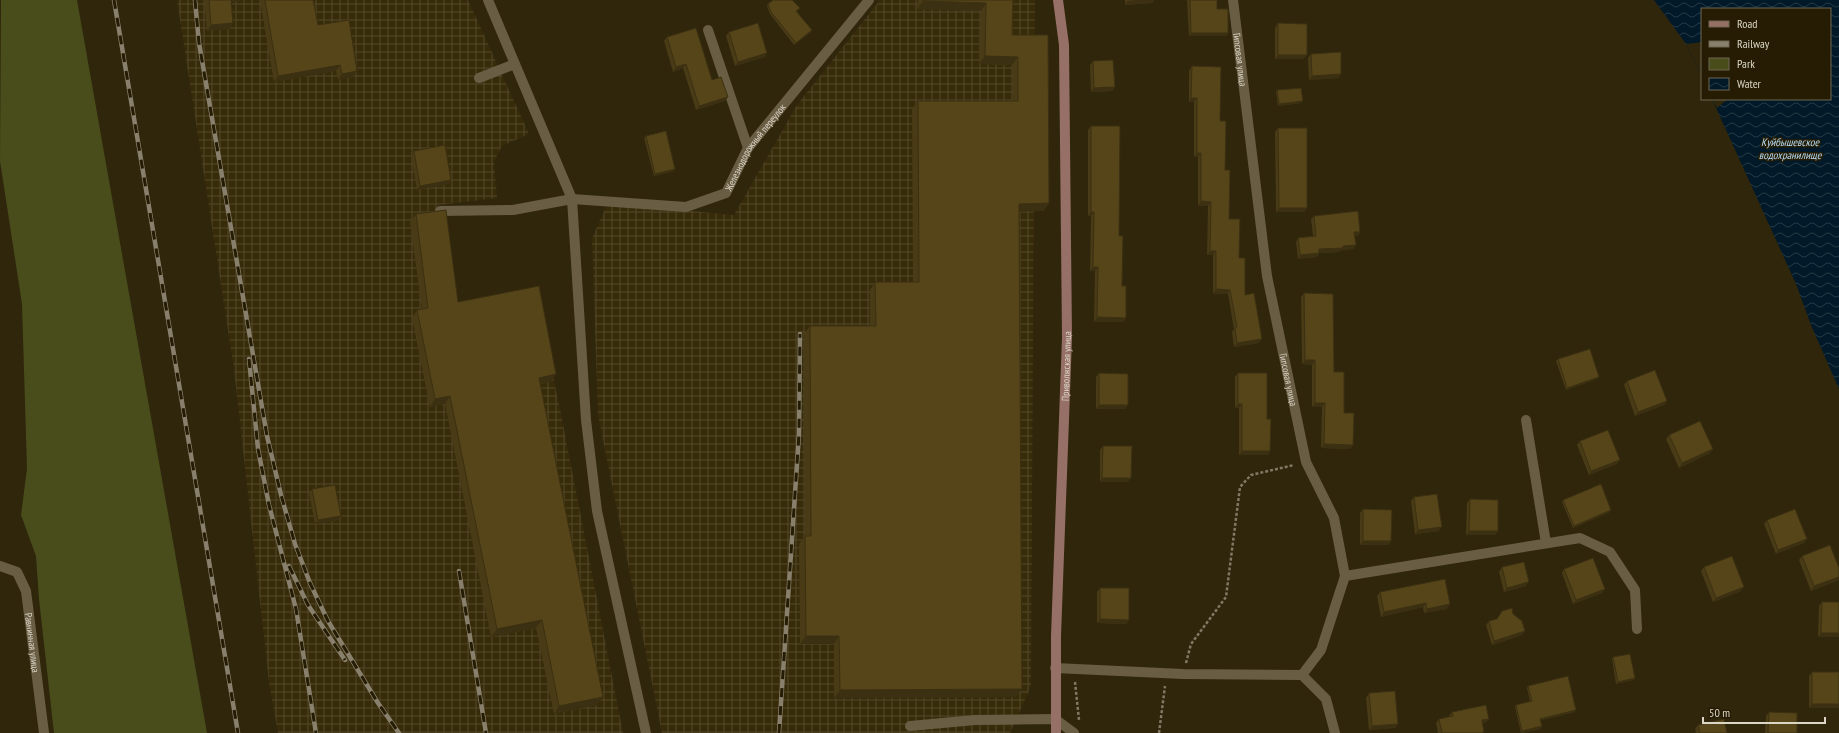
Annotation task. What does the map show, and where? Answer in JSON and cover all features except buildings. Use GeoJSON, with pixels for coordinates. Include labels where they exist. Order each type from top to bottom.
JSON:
{"type":"FeatureCollection","features":[{"type":"Feature","properties":{"kind":"main road","name":"Приволжская улица"},"geometry":{"type":"LineString","coordinates":[[1056,733],[1056,668],[1068,338],[1064,45],[1058,0]]}},
{"type":"Feature","properties":{"kind":"street"},"geometry":{"type":"LineString","coordinates":[[488,0],[572,199],[586,420],[597,511],[646,733]]}},
{"type":"Feature","properties":{"kind":"street","name":"Железнодорожный переулок"},"geometry":{"type":"LineString","coordinates":[[440,211],[513,210],[572,199],[686,207],[726,193],[748,148],[868,0]]}},
{"type":"Feature","properties":{"kind":"street","name":"Гипсовая улица"},"geometry":{"type":"LineString","coordinates":[[1233,0],[1267,276],[1306,462],[1334,518],[1345,576],[1320,650],[1302,675]]}},
{"type":"Feature","properties":{"kind":"street"},"geometry":{"type":"LineString","coordinates":[[708,30],[748,148]]}},
{"type":"Feature","properties":{"kind":"street"},"geometry":{"type":"LineString","coordinates":[[479,78],[515,64]]}},
{"type":"Feature","properties":{"kind":"street"},"geometry":{"type":"LineString","coordinates":[[1526,420],[1546,543]]}},
{"type":"Feature","properties":{"kind":"street"},"geometry":{"type":"LineString","coordinates":[[1345,576],[1580,538],[1610,552],[1635,590],[1637,629]]}},
{"type":"Feature","properties":{"kind":"street","name":"Равнинная улица"},"geometry":{"type":"LineString","coordinates":[[0,566],[17,572],[26,591],[44,733]]}},
{"type":"Feature","properties":{"kind":"street"},"geometry":{"type":"LineString","coordinates":[[1056,668],[1183,674],[1302,675],[1326,699],[1335,733]]}},
{"type":"Feature","properties":{"kind":"street"},"geometry":{"type":"LineString","coordinates":[[910,726],[974,720],[1055,719],[1074,733]]}},
{"type":"Feature","properties":{"kind":"path"},"geometry":{"type":"LineString","coordinates":[[1183,674],[1191,644],[1226,597],[1240,487],[1251,475],[1306,462]]}},
{"type":"Feature","properties":{"kind":"path"},"geometry":{"type":"LineString","coordinates":[[1074,669],[1076,701],[1080,724]]}},
{"type":"Feature","properties":{"kind":"path"},"geometry":{"type":"LineString","coordinates":[[1159,733],[1167,673]]}},
{"type":"Feature","properties":{"kind":"shaded area"},"geometry":{"type":"Polygon","coordinates":[[[177,0],[468,0],[529,134],[502,146],[494,161],[497,198],[439,205],[453,305],[534,289],[560,409],[623,733],[278,733],[269,682],[234,369],[177,0]]]}},
{"type":"Feature","properties":{"kind":"shaded area"},"geometry":{"type":"Polygon","coordinates":[[[880,0],[1035,0],[1031,686],[1010,733],[662,733],[598,415],[592,238],[608,203],[734,215],[797,105],[880,0]]]}},
{"type":"Feature","properties":{"kind":"green space"},"geometry":{"type":"Polygon","coordinates":[[[1,0],[77,0],[207,733],[54,733],[39,599],[36,556],[21,515],[27,469],[22,304],[0,161],[1,0]]]}},
{"type":"Feature","properties":{"kind":"water","name":"Куйбышевское водохранилище"},"geometry":{"type":"Polygon","coordinates":[[[1654,0],[1839,0],[1839,389],[1811,325],[1796,284],[1712,100],[1831,100],[1831,8],[1701,8],[1701,75],[1686,44],[1654,0]]]}},
{"type":"Feature","properties":{"kind":"pier"},"geometry":{"type":"Polygon","coordinates":[[[1701,42],[1701,75],[1686,44],[1701,42]]]}},
{"type":"Feature","properties":{"kind":"pier"},"geometry":{"type":"Polygon","coordinates":[[[1713,100],[1727,100],[1717,108],[1713,100]]]}},
{"type":"Feature","properties":{"kind":"railway"},"geometry":{"type":"LineString","coordinates":[[114,0],[238,733]]}},
{"type":"Feature","properties":{"kind":"railway"},"geometry":{"type":"LineString","coordinates":[[195,0],[199,43],[267,436],[281,495],[295,544],[310,583],[328,621],[378,703],[399,733]]}},
{"type":"Feature","properties":{"kind":"railway"},"geometry":{"type":"LineString","coordinates":[[779,733],[799,434],[800,334]]}},
{"type":"Feature","properties":{"kind":"railway"},"geometry":{"type":"LineString","coordinates":[[249,359],[258,449],[269,505],[296,609],[316,733]]}},
{"type":"Feature","properties":{"kind":"railway"},"geometry":{"type":"LineString","coordinates":[[289,566],[308,605],[345,660]]}},
{"type":"Feature","properties":{"kind":"railway"},"geometry":{"type":"LineString","coordinates":[[459,571],[486,733]]}}]}
